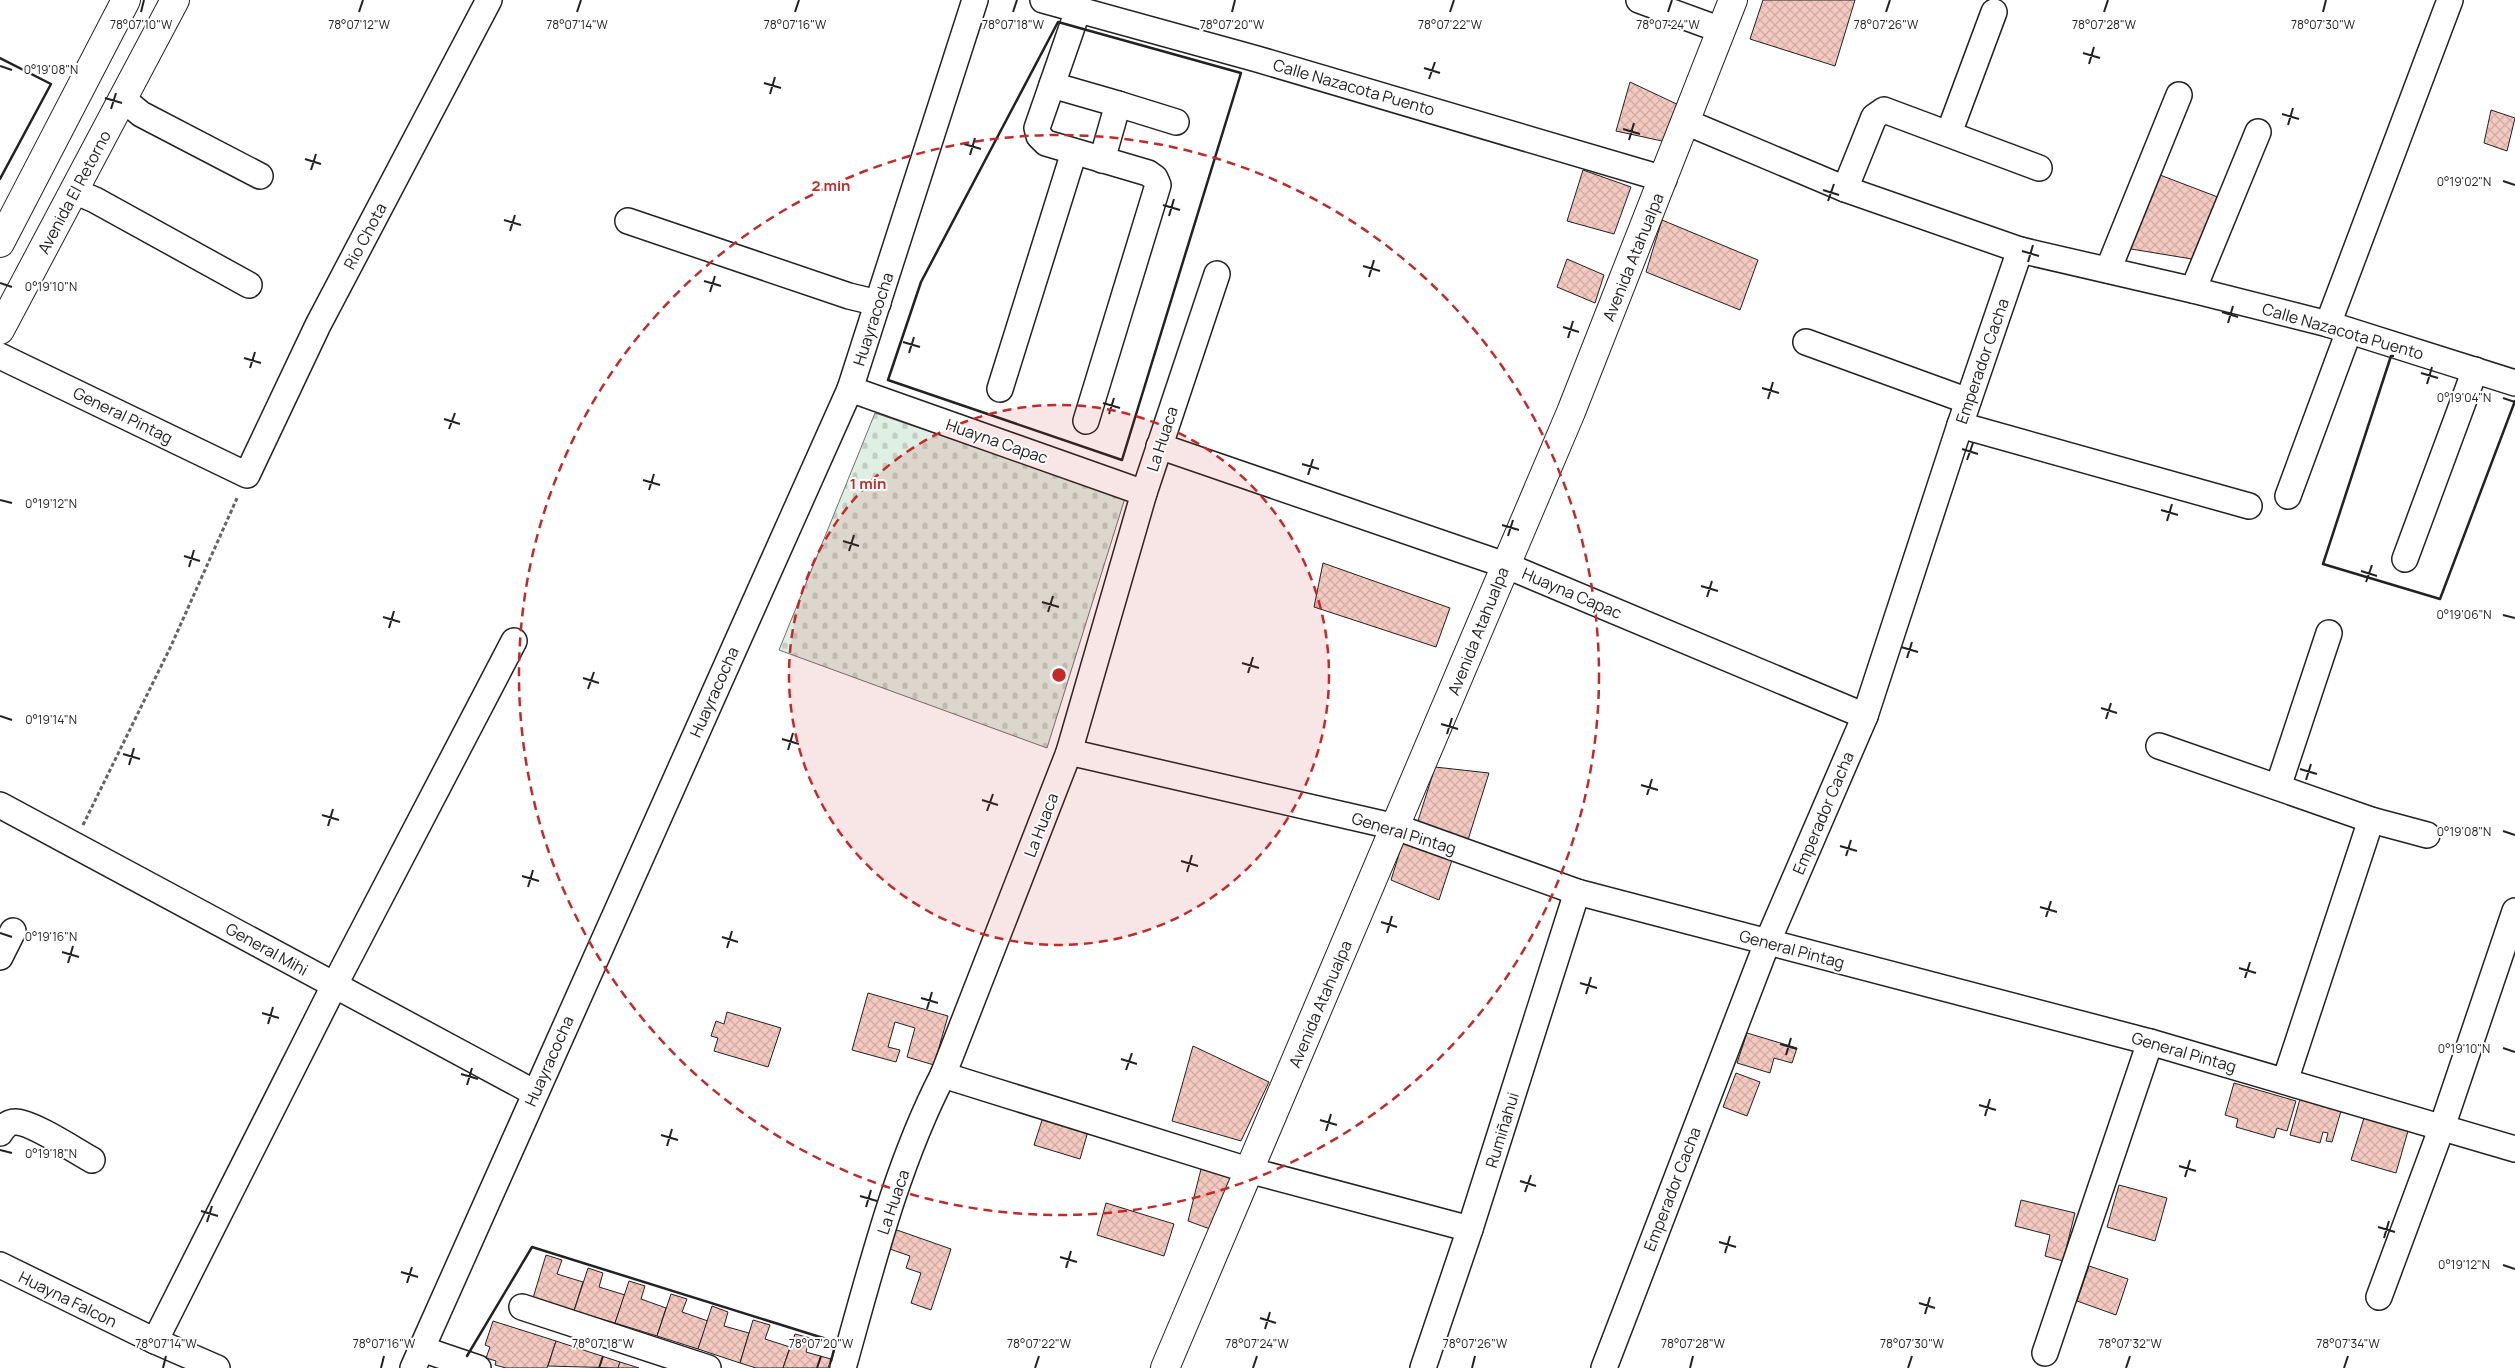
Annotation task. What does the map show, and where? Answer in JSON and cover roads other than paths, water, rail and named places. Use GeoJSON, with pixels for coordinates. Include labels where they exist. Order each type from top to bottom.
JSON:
{"type":"FeatureCollection","features":[{"type":"Feature","properties":{"kind":"main road"},"geometry":{"type":"LineString","coordinates":[[4,225],[126,0]]}},
{"type":"Feature","properties":{"kind":"main road","name":"Avenida El Retorno"},"geometry":{"type":"LineString","coordinates":[[0,330],[175,0]]}},
{"type":"Feature","properties":{"kind":"main road","name":"Avenida Atahualpa"},"geometry":{"type":"LineString","coordinates":[[1165,1368],[1571,412],[1664,179],[1732,0]]}},
{"type":"Feature","properties":{"kind":"street","name":"Rio Chota"},"geometry":{"type":"LineString","coordinates":[[247,475],[318,325],[489,0]]}},
{"type":"Feature","properties":{"kind":"street","name":"Huayracocha"},"geometry":{"type":"LineString","coordinates":[[417,1358],[850,389],[975,0]]}},
{"type":"Feature","properties":{"kind":"street","name":"Calle Nazacota Puento"},"geometry":{"type":"LineString","coordinates":[[1043,0],[1276,64],[1664,179]]}},
{"type":"Feature","properties":{"kind":"street"},"geometry":{"type":"LineString","coordinates":[[1639,0],[1721,30]]}},
{"type":"Feature","properties":{"kind":"street"},"geometry":{"type":"LineString","coordinates":[[2288,496],[2339,328],[2450,0]]}},
{"type":"Feature","properties":{"kind":"street"},"geometry":{"type":"LineString","coordinates":[[1078,10],[1038,128],[1039,136],[1046,142],[1074,152],[1148,174],[1155,178],[1158,185],[1086,421]]}},
{"type":"Feature","properties":{"kind":"street"},"geometry":{"type":"LineString","coordinates":[[1948,133],[1994,12]]}},
{"type":"Feature","properties":{"kind":"street"},"geometry":{"type":"LineString","coordinates":[[1052,85],[1176,122]]}},
{"type":"Feature","properties":{"kind":"street"},"geometry":{"type":"LineString","coordinates":[[2108,270],[2179,95]]}},
{"type":"Feature","properties":{"kind":"street"},"geometry":{"type":"LineString","coordinates":[[122,99],[141,114],[260,176]]}},
{"type":"Feature","properties":{"kind":"street"},"geometry":{"type":"LineString","coordinates":[[1102,160],[1118,104]]}},
{"type":"Feature","properties":{"kind":"street"},"geometry":{"type":"LineString","coordinates":[[1845,189],[1874,117],[1884,110],[2039,168]]}},
{"type":"Feature","properties":{"kind":"street","name":"Calle Nazacota Puento"},"geometry":{"type":"LineString","coordinates":[[1686,122],[1845,189],[2020,250],[2193,290],[2339,328],[2515,383]]}},
{"type":"Feature","properties":{"kind":"street"},"geometry":{"type":"LineString","coordinates":[[2193,290],[2258,132]]}},
{"type":"Feature","properties":{"kind":"street"},"geometry":{"type":"LineString","coordinates":[[1000,389],[1074,152]]}},
{"type":"Feature","properties":{"kind":"street"},"geometry":{"type":"LineString","coordinates":[[74,191],[95,200],[249,285]]}},
{"type":"Feature","properties":{"kind":"street"},"geometry":{"type":"LineString","coordinates":[[628,221],[850,296],[878,303]]}},
{"type":"Feature","properties":{"kind":"street","name":"Emperador Cacha"},"geometry":{"type":"LineString","coordinates":[[1604,1368],[1767,943],[1865,716],[1960,425],[2020,250]]}},
{"type":"Feature","properties":{"kind":"street","name":"La Huaca"},"geometry":{"type":"LineString","coordinates":[[843,1368],[871,1266],[921,1119],[943,1075],[1070,752],[1144,493],[1217,274]]}},
{"type":"Feature","properties":{"kind":"street"},"geometry":{"type":"LineString","coordinates":[[1806,342],[1968,401]]}},
{"type":"Feature","properties":{"kind":"street","name":"General Pintag"},"geometry":{"type":"LineString","coordinates":[[0,356],[247,475]]}},
{"type":"Feature","properties":{"kind":"street"},"geometry":{"type":"LineString","coordinates":[[2405,558],[2475,370]]}},
{"type":"Feature","properties":{"kind":"street","name":"Huayna Capac"},"geometry":{"type":"LineString","coordinates":[[850,389],[1144,493]]}},
{"type":"Feature","properties":{"kind":"street"},"geometry":{"type":"LineString","coordinates":[[1960,425],[2249,506]]}},
{"type":"Feature","properties":{"kind":"street","name":"Huayna Capac"},"geometry":{"type":"LineString","coordinates":[[1160,446],[1505,564],[1865,716]]}},
{"type":"Feature","properties":{"kind":"street"},"geometry":{"type":"LineString","coordinates":[[2278,788],[2329,633]]}},
{"type":"Feature","properties":{"kind":"street"},"geometry":{"type":"LineString","coordinates":[[155,1341],[334,986],[514,641]]}},
{"type":"Feature","properties":{"kind":"street"},"geometry":{"type":"LineString","coordinates":[[2159,746],[2371,820],[2427,835]]}},
{"type":"Feature","properties":{"kind":"street","name":"General Pintag"},"geometry":{"type":"LineString","coordinates":[[1070,752],[1396,827],[1577,892],[2150,1042],[2515,1149]]}},
{"type":"Feature","properties":{"kind":"street","name":"General Mihi"},"geometry":{"type":"LineString","coordinates":[[0,805],[535,1093]]}},
{"type":"Feature","properties":{"kind":"street"},"geometry":{"type":"LineString","coordinates":[[2285,1081],[2371,820]]}},
{"type":"Feature","properties":{"kind":"street","name":"Rumiñahui"},"geometry":{"type":"LineString","coordinates":[[1423,1368],[1470,1229],[1577,892]]}},
{"type":"Feature","properties":{"kind":"street"},"geometry":{"type":"LineString","coordinates":[[2379,1298],[2442,1127],[2515,911]]}},
{"type":"Feature","properties":{"kind":"street"},"geometry":{"type":"LineString","coordinates":[[0,956],[13,931]]}},
{"type":"Feature","properties":{"kind":"street"},"geometry":{"type":"LineString","coordinates":[[2045,1353],[2150,1042]]}},
{"type":"Feature","properties":{"kind":"street"},"geometry":{"type":"LineString","coordinates":[[943,1075],[1248,1170],[1470,1229]]}},
{"type":"Feature","properties":{"kind":"street"},"geometry":{"type":"LineString","coordinates":[[0,1133],[3,1127],[14,1122],[28,1124],[92,1160]]}},
{"type":"Feature","properties":{"kind":"street","name":"Huayna Falcon"},"geometry":{"type":"LineString","coordinates":[[0,1266],[155,1341],[217,1368]]}},
{"type":"Feature","properties":{"kind":"street"},"geometry":{"type":"LineString","coordinates":[[522,1307],[708,1368]]}},
{"type":"Feature","properties":{"kind":"street"},"geometry":{"type":"LineString","coordinates":[[417,1358],[478,1368]]}}]}
